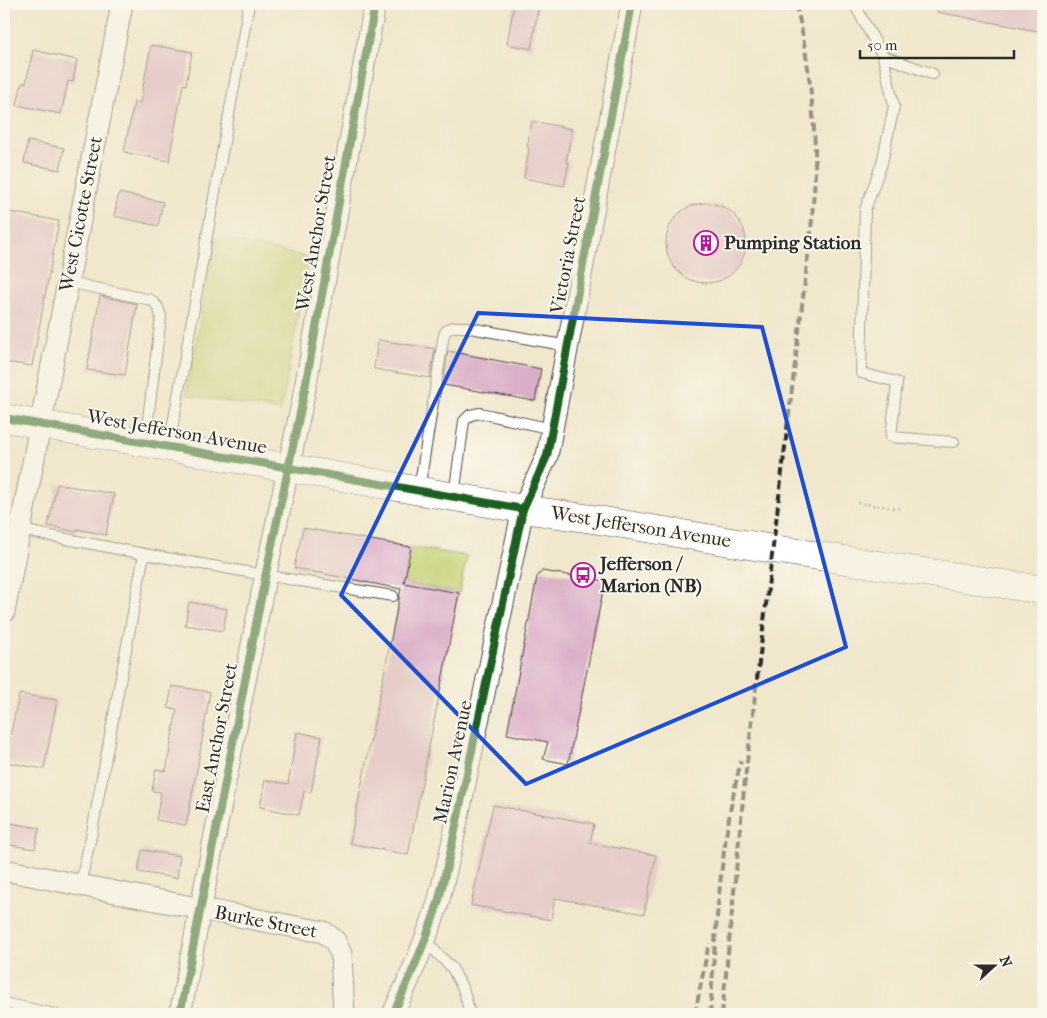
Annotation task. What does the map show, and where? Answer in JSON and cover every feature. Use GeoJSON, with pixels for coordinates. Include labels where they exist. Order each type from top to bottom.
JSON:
{"type":"FeatureCollection","features":[{"type":"Feature","properties":{"kind":"main road","name":"West Jefferson Avenue"},"geometry":{"type":"LineString","coordinates":[[4,418],[523,509],[1043,590]]}},
{"type":"Feature","properties":{"kind":"street","name":"West Cicotte Street"},"geometry":{"type":"LineString","coordinates":[[4,612],[9,559],[20,530],[122,4]]}},
{"type":"Feature","properties":{"kind":"street","name":"West Anchor Street"},"geometry":{"type":"LineString","coordinates":[[288,468],[303,399],[375,4]]}},
{"type":"Feature","properties":{"kind":"street","name":"Victoria Street"},"geometry":{"type":"LineString","coordinates":[[523,509],[547,456],[632,4]]}},
{"type":"Feature","properties":{"kind":"street","name":"East Anchor Street"},"geometry":{"type":"LineString","coordinates":[[180,1014],[288,468]]}},
{"type":"Feature","properties":{"kind":"street","name":"Marion Avenue"},"geometry":{"type":"LineString","coordinates":[[393,1014],[425,941],[438,903],[523,509]]}},
{"type":"Feature","properties":{"kind":"street","name":"Burke Street"},"geometry":{"type":"LineString","coordinates":[[4,870],[238,917],[324,932],[334,940],[341,954],[344,1014]]}},
{"type":"Feature","properties":{"kind":"lane"},"geometry":{"type":"LineString","coordinates":[[156,445],[250,4]]}},
{"type":"Feature","properties":{"kind":"lane"},"geometry":{"type":"LineString","coordinates":[[854,4],[883,56],[894,106],[882,164],[866,210],[861,374],[897,382],[891,437],[954,442]]}},
{"type":"Feature","properties":{"kind":"lane"},"geometry":{"type":"LineString","coordinates":[[883,56],[933,74]]}},
{"type":"Feature","properties":{"kind":"lane"},"geometry":{"type":"LineString","coordinates":[[68,282],[151,300],[159,309],[161,318],[156,445]]}},
{"type":"Feature","properties":{"kind":"lane"},"geometry":{"type":"LineString","coordinates":[[419,491],[444,334],[447,330],[451,327],[465,327],[568,346]]}},
{"type":"Feature","properties":{"kind":"lane"},"geometry":{"type":"LineString","coordinates":[[454,497],[464,421],[470,415],[480,413],[552,429]]}},
{"type":"Feature","properties":{"kind":"lane"},"geometry":{"type":"LineString","coordinates":[[20,530],[144,554],[393,596]]}},
{"type":"Feature","properties":{"kind":"lane"},"geometry":{"type":"LineString","coordinates":[[80,885],[91,837],[144,554]]}},
{"type":"Feature","properties":{"kind":"lane"},"geometry":{"type":"LineString","coordinates":[[425,941],[452,968],[464,991],[470,1014]]}},
{"type":"Feature","properties":{"kind":"lane"},"geometry":{"type":"LineString","coordinates":[[4,1003],[55,1014]]}},
{"type":"Feature","properties":{"kind":"path"},"geometry":{"type":"LineString","coordinates":[[858,503],[902,509]]}},
{"type":"Feature","properties":{"kind":"highlighted area"},"geometry":{"type":"Polygon","coordinates":[[[478,313],[762,327],[846,647],[526,784],[341,595],[478,313]]]}},
{"type":"Feature","properties":{"kind":"green space"},"geometry":{"type":"Polygon","coordinates":[[[216,237],[308,257],[281,411],[186,395],[216,237]]]}},
{"type":"Feature","properties":{"kind":"green space"},"geometry":{"type":"Polygon","coordinates":[[[411,547],[467,556],[459,593],[404,583],[411,547]]]}},
{"type":"Feature","properties":{"kind":"building"},"geometry":{"type":"Polygon","coordinates":[[[514,4],[539,4],[531,49],[507,44],[514,4]]]}},
{"type":"Feature","properties":{"kind":"building"},"geometry":{"type":"Polygon","coordinates":[[[938,4],[1043,4],[1043,32],[937,12],[938,4]]]}},
{"type":"Feature","properties":{"kind":"building"},"geometry":{"type":"Polygon","coordinates":[[[151,45],[192,52],[186,85],[183,84],[169,161],[124,152],[134,102],[140,103],[151,45]]]}},
{"type":"Feature","properties":{"kind":"building"},"geometry":{"type":"Polygon","coordinates":[[[33,50],[77,60],[73,82],[68,81],[61,114],[17,105],[22,83],[26,83],[33,50]]]}},
{"type":"Feature","properties":{"kind":"building"},"geometry":{"type":"Polygon","coordinates":[[[532,121],[572,129],[566,162],[569,163],[564,186],[524,178],[532,121]]]}},
{"type":"Feature","properties":{"kind":"building"},"geometry":{"type":"Polygon","coordinates":[[[28,141],[64,148],[60,170],[24,163],[28,141]]]}},
{"type":"Feature","properties":{"kind":"building"},"geometry":{"type":"Polygon","coordinates":[[[119,193],[163,202],[158,226],[114,216],[119,193]]]}},
{"type":"Feature","properties":{"kind":"building","name":"Pumping Station"},"geometry":{"type":"Polygon","coordinates":[[[706,203],[721,206],[734,215],[743,228],[746,243],[743,258],[734,271],[721,280],[706,283],[691,280],[678,271],[669,258],[666,243],[669,228],[678,215],[691,206],[706,203]]]}},
{"type":"Feature","properties":{"kind":"building"},"geometry":{"type":"Polygon","coordinates":[[[4,211],[59,221],[32,366],[4,362],[4,211]]]}},
{"type":"Feature","properties":{"kind":"building"},"geometry":{"type":"Polygon","coordinates":[[[100,296],[137,304],[125,375],[87,370],[100,296]]]}},
{"type":"Feature","properties":{"kind":"building"},"geometry":{"type":"Polygon","coordinates":[[[378,340],[435,349],[430,378],[374,369],[378,340]]]}},
{"type":"Feature","properties":{"kind":"building"},"geometry":{"type":"Polygon","coordinates":[[[448,351],[541,369],[535,401],[444,385],[448,351]]]}},
{"type":"Feature","properties":{"kind":"building"},"geometry":{"type":"Polygon","coordinates":[[[57,484],[114,494],[106,535],[48,526],[57,484]]]}},
{"type":"Feature","properties":{"kind":"building"},"geometry":{"type":"Polygon","coordinates":[[[303,528],[411,547],[404,583],[459,593],[408,855],[350,843],[401,589],[294,568],[303,528]]]}},
{"type":"Feature","properties":{"kind":"building"},"geometry":{"type":"Polygon","coordinates":[[[542,571],[605,581],[568,764],[543,759],[548,742],[507,734],[537,577],[542,571]]]}},
{"type":"Feature","properties":{"kind":"building"},"geometry":{"type":"Polygon","coordinates":[[[189,602],[227,609],[223,631],[185,625],[189,602]]]}},
{"type":"Feature","properties":{"kind":"building"},"geometry":{"type":"Polygon","coordinates":[[[172,686],[210,692],[186,825],[156,820],[161,792],[152,791],[156,769],[166,771],[177,709],[168,708],[172,686]]]}},
{"type":"Feature","properties":{"kind":"building"},"geometry":{"type":"Polygon","coordinates":[[[19,694],[57,700],[44,769],[5,762],[19,694]]]}},
{"type":"Feature","properties":{"kind":"building"},"geometry":{"type":"Polygon","coordinates":[[[297,732],[322,737],[311,792],[304,791],[299,815],[260,807],[265,780],[288,784],[297,732]]]}},
{"type":"Feature","properties":{"kind":"building"},"geometry":{"type":"Polygon","coordinates":[[[493,805],[594,824],[590,843],[656,855],[644,914],[555,898],[551,920],[471,905],[493,805]]]}},
{"type":"Feature","properties":{"kind":"building"},"geometry":{"type":"Polygon","coordinates":[[[4,822],[39,828],[35,849],[4,844],[4,822]]]}},
{"type":"Feature","properties":{"kind":"building"},"geometry":{"type":"Polygon","coordinates":[[[142,850],[180,856],[177,878],[138,872],[142,850]]]}},
{"type":"Feature","properties":{"kind":"railway"},"geometry":{"type":"LineString","coordinates":[[722,1014],[745,779],[811,231],[815,178],[813,111],[809,75],[796,4]]}},
{"type":"Feature","properties":{"kind":"railway"},"geometry":{"type":"LineString","coordinates":[[710,1014],[724,855],[728,823],[741,761]]}},
{"type":"Feature","properties":{"kind":"railway"},"geometry":{"type":"LineString","coordinates":[[695,1014],[709,943]]}},
{"type":"Feature","properties":{"kind":"cycle path"},"geometry":{"type":"LineString","coordinates":[[180,1014],[266,573],[303,399],[375,4]]}},
{"type":"Feature","properties":{"kind":"cycle path"},"geometry":{"type":"LineString","coordinates":[[393,1014],[406,987],[438,903],[523,509],[547,456],[632,4]]}},
{"type":"Feature","properties":{"kind":"cycle path"},"geometry":{"type":"LineString","coordinates":[[4,418],[523,509]]}},
{"type":"Feature","properties":{"kind":"place","name":"Pumping Station"},"geometry":{"type":"Point","coordinates":[706,243]}},
{"type":"Feature","properties":{"kind":"place","name":"Jefferson / Marion (NB)"},"geometry":{"type":"Point","coordinates":[583,575]}}]}
